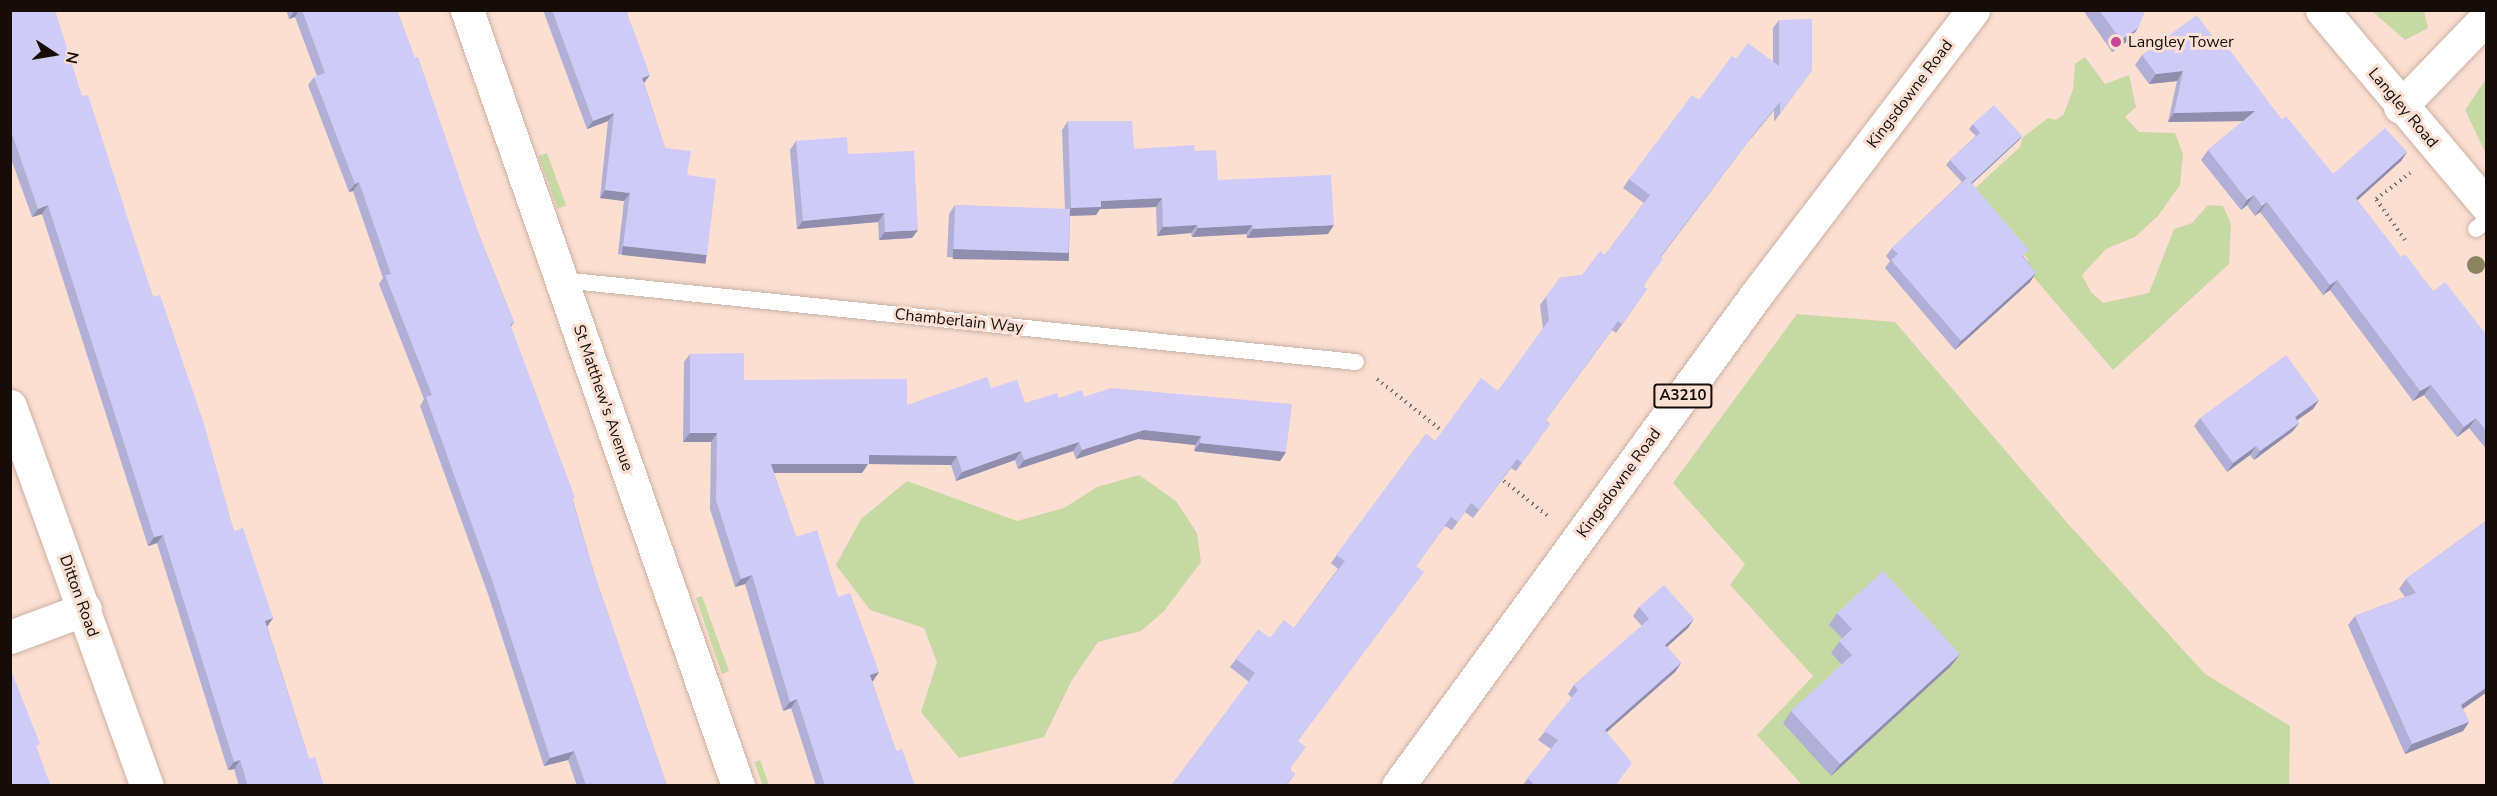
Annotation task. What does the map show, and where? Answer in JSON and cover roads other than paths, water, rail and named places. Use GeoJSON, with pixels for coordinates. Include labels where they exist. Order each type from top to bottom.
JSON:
{"type":"FeatureCollection","features":[{"type":"Feature","properties":{"kind":"main road","name":"St Matthew's Avenue"},"geometry":{"type":"LineString","coordinates":[[467,10],[738,786]]}},
{"type":"Feature","properties":{"kind":"main road","name":"Kingsdowne Road"},"geometry":{"type":"LineString","coordinates":[[1398,786],[1756,296],[1973,10]]}},
{"type":"Feature","properties":{"kind":"main road","name":"Langley Road"},"geometry":{"type":"LineString","coordinates":[[2322,10],[2400,107],[2483,218]]}},
{"type":"Feature","properties":{"kind":"main road"},"geometry":{"type":"LineString","coordinates":[[2400,107],[2487,18]]}},
{"type":"Feature","properties":{"kind":"main road","name":"Ditton Road"},"geometry":{"type":"LineString","coordinates":[[10,406],[147,786]]}},
{"type":"Feature","properties":{"kind":"main road"},"geometry":{"type":"LineString","coordinates":[[10,637],[85,609]]}},
{"type":"Feature","properties":{"kind":"lane","name":"Chamberlain Way"},"geometry":{"type":"LineString","coordinates":[[562,280],[1356,362]]}},
{"type":"Feature","properties":{"kind":"place","name":"Langley Tower"},"geometry":{"type":"Point","coordinates":[2116,42]}}]}
